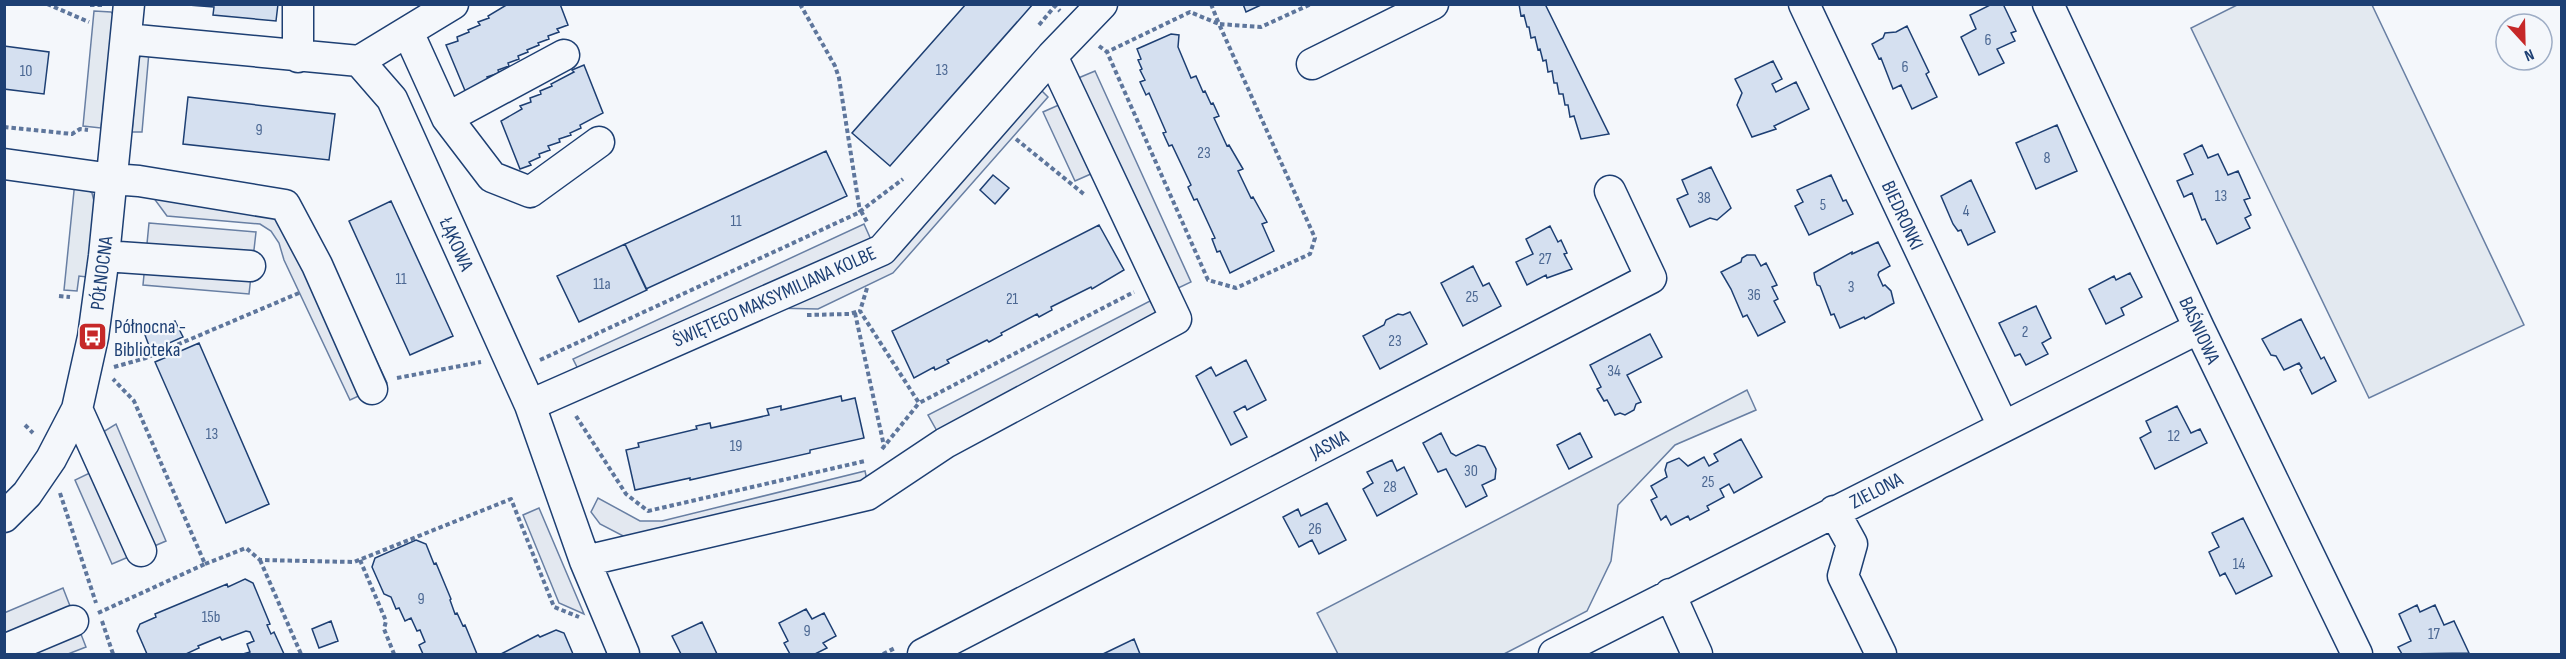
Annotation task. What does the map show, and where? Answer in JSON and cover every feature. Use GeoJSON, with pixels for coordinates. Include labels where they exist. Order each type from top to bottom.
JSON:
{"type":"FeatureCollection","features":[{"type":"Feature","properties":{"kind":"street","name":"PÓŁNOCNA"},"geometry":{"type":"LineString","coordinates":[[4,517],[27,494],[51,459],[77,409],[93,337],[104,256],[129,4]]}},
{"type":"Feature","properties":{"kind":"street"},"geometry":{"type":"LineString","coordinates":[[298,4],[298,57]]}},
{"type":"Feature","properties":{"kind":"street"},"geometry":{"type":"LineString","coordinates":[[126,39],[155,40],[359,62],[453,4]]}},
{"type":"Feature","properties":{"kind":"street","name":"ŚWIĘTEGO MAKSYMILIANA KOLBE"},"geometry":{"type":"LineString","coordinates":[[530,405],[882,250],[1052,56],[1102,4]]}},
{"type":"Feature","properties":{"kind":"street"},"geometry":{"type":"LineString","coordinates":[[1312,64],[1433,4]]}},
{"type":"Feature","properties":{"kind":"street","name":"BIEDRONKI"},"geometry":{"type":"LineString","coordinates":[[1804,4],[2003,426]]}},
{"type":"Feature","properties":{"kind":"street","name":"BAŚNIOWA"},"geometry":{"type":"LineString","coordinates":[[2048,4],[2199,328],[2356,654]]}},
{"type":"Feature","properties":{"kind":"street"},"geometry":{"type":"LineString","coordinates":[[408,32],[447,118],[492,177],[530,192],[599,142]]}},
{"type":"Feature","properties":{"kind":"street"},"geometry":{"type":"LineString","coordinates":[[447,118],[564,56]]}},
{"type":"Feature","properties":{"kind":"street"},"geometry":{"type":"LineString","coordinates":[[585,561],[867,495],[945,443],[1176,318],[1052,56]]}},
{"type":"Feature","properties":{"kind":"street","name":"ŁĄKOWA"},"geometry":{"type":"LineString","coordinates":[[359,62],[392,99],[530,405],[585,561],[624,654]]}},
{"type":"Feature","properties":{"kind":"street"},"geometry":{"type":"LineString","coordinates":[[4,164],[139,181],[285,205],[325,282],[372,389]]}},
{"type":"Feature","properties":{"kind":"street","name":"JASNA"},"geometry":{"type":"LineString","coordinates":[[923,654],[1651,278],[1610,191]]}},
{"type":"Feature","properties":{"kind":"street"},"geometry":{"type":"LineString","coordinates":[[104,256],[250,266]]}},
{"type":"Feature","properties":{"kind":"street","name":"ZIELONA"},"geometry":{"type":"LineString","coordinates":[[1554,654],[2199,328]]}},
{"type":"Feature","properties":{"kind":"street"},"geometry":{"type":"LineString","coordinates":[[77,409],[141,551]]}},
{"type":"Feature","properties":{"kind":"street"},"geometry":{"type":"LineString","coordinates":[[1834,511],[1852,544],[1843,576],[1881,654]]}},
{"type":"Feature","properties":{"kind":"street"},"geometry":{"type":"LineString","coordinates":[[1670,594],[1697,654]]}},
{"type":"Feature","properties":{"kind":"street"},"geometry":{"type":"LineString","coordinates":[[4,650],[86,617]]}},
{"type":"Feature","properties":{"kind":"path"},"geometry":{"type":"LineString","coordinates":[[47,4],[89,22]]}},
{"type":"Feature","properties":{"kind":"path"},"geometry":{"type":"LineString","coordinates":[[800,4],[835,66],[839,78],[860,212],[867,222]]}},
{"type":"Feature","properties":{"kind":"path"},"geometry":{"type":"LineString","coordinates":[[1033,32],[1055,5],[1107,52],[1208,280],[1236,288],[1310,254],[1315,238],[1211,4]]}},
{"type":"Feature","properties":{"kind":"path"},"geometry":{"type":"LineString","coordinates":[[1107,52],[1190,12],[1219,24],[1261,27],[1311,4]]}},
{"type":"Feature","properties":{"kind":"path"},"geometry":{"type":"LineString","coordinates":[[4,127],[72,134],[80,129]]}},
{"type":"Feature","properties":{"kind":"path"},"geometry":{"type":"LineString","coordinates":[[1014,136],[1089,197]]}},
{"type":"Feature","properties":{"kind":"path"},"geometry":{"type":"LineString","coordinates":[[515,372],[860,212],[908,174]]}},
{"type":"Feature","properties":{"kind":"path"},"geometry":{"type":"LineString","coordinates":[[205,564],[134,401],[108,371],[146,358],[325,282]]}},
{"type":"Feature","properties":{"kind":"path"},"geometry":{"type":"LineString","coordinates":[[867,285],[857,312],[884,446]]}},
{"type":"Feature","properties":{"kind":"path"},"geometry":{"type":"LineString","coordinates":[[879,453],[919,403],[1137,290]]}},
{"type":"Feature","properties":{"kind":"path"},"geometry":{"type":"LineString","coordinates":[[802,315],[857,312]]}},
{"type":"Feature","properties":{"kind":"path"},"geometry":{"type":"LineString","coordinates":[[857,312],[919,403]]}},
{"type":"Feature","properties":{"kind":"path"},"geometry":{"type":"LineString","coordinates":[[571,408],[626,494],[648,511],[873,460]]}},
{"type":"Feature","properties":{"kind":"path"},"geometry":{"type":"LineString","coordinates":[[25,425],[43,441],[51,459],[86,617],[112,654]]}},
{"type":"Feature","properties":{"kind":"path"},"geometry":{"type":"LineString","coordinates":[[260,560],[354,562],[511,499],[554,607],[588,621]]}},
{"type":"Feature","properties":{"kind":"path"},"geometry":{"type":"LineString","coordinates":[[86,617],[246,548],[260,560],[301,654]]}},
{"type":"Feature","properties":{"kind":"path"},"geometry":{"type":"LineString","coordinates":[[360,560],[386,621],[384,629],[394,654]]}},
{"type":"Feature","properties":{"kind":"shaded area"},"geometry":{"type":"Polygon","coordinates":[[[2237,5],[2372,5],[2524,325],[2369,398],[2191,28],[2237,5]]]}},
{"type":"Feature","properties":{"kind":"shaded area"},"geometry":{"type":"Polygon","coordinates":[[[94,11],[111,12],[114,15],[101,128],[83,126],[94,11]]]}},
{"type":"Feature","properties":{"kind":"shaded area"},"geometry":{"type":"Polygon","coordinates":[[[149,52],[142,132],[132,132],[138,60],[141,55],[149,52]]]}},
{"type":"Feature","properties":{"kind":"shaded area"},"geometry":{"type":"Polygon","coordinates":[[[1095,71],[1191,282],[1172,291],[1076,79],[1095,71]]]}},
{"type":"Feature","properties":{"kind":"shaded area"},"geometry":{"type":"Polygon","coordinates":[[[1038,87],[1048,97],[893,273],[818,309],[770,308],[887,257],[1038,87]]]}},
{"type":"Feature","properties":{"kind":"shaded area"},"geometry":{"type":"Polygon","coordinates":[[[1061,104],[1093,173],[1075,181],[1043,112],[1061,104]]]}},
{"type":"Feature","properties":{"kind":"shaded area"},"geometry":{"type":"Polygon","coordinates":[[[75,181],[92,193],[95,205],[87,277],[79,276],[77,291],[64,290],[75,181]]]}},
{"type":"Feature","properties":{"kind":"shaded area"},"geometry":{"type":"Polygon","coordinates":[[[250,184],[273,188],[294,200],[309,218],[387,383],[350,400],[284,260],[279,243],[271,231],[260,224],[167,216],[150,193],[250,184]]]}},
{"type":"Feature","properties":{"kind":"shaded area"},"geometry":{"type":"Polygon","coordinates":[[[149,223],[256,232],[249,294],[143,285],[149,223]]]}},
{"type":"Feature","properties":{"kind":"shaded area"},"geometry":{"type":"Polygon","coordinates":[[[864,224],[872,242],[581,375],[573,359],[864,224]]]}},
{"type":"Feature","properties":{"kind":"shaded area"},"geometry":{"type":"Polygon","coordinates":[[[1150,301],[1159,317],[937,431],[928,415],[1150,301]]]}},
{"type":"Feature","properties":{"kind":"shaded area"},"geometry":{"type":"Polygon","coordinates":[[[1747,390],[1756,410],[1675,445],[1618,505],[1611,561],[1587,611],[1504,654],[1338,654],[1317,613],[1747,390]]]}},
{"type":"Feature","properties":{"kind":"shaded area"},"geometry":{"type":"Polygon","coordinates":[[[116,424],[166,541],[112,564],[75,480],[94,471],[103,432],[116,424]]]}},
{"type":"Feature","properties":{"kind":"shaded area"},"geometry":{"type":"Polygon","coordinates":[[[865,471],[869,490],[627,538],[600,524],[591,512],[598,498],[640,521],[662,521],[865,471]]]}},
{"type":"Feature","properties":{"kind":"shaded area"},"geometry":{"type":"Polygon","coordinates":[[[539,508],[584,614],[559,603],[523,515],[539,508]]]}},
{"type":"Feature","properties":{"kind":"shaded area"},"geometry":{"type":"Polygon","coordinates":[[[63,588],[86,647],[68,654],[5,654],[4,613],[63,588]]]}},
{"type":"Feature","properties":{"kind":"building"},"geometry":{"type":"Polygon","coordinates":[[[278,4],[276,21],[213,15],[214,7],[188,5],[278,4]]]}},
{"type":"Feature","properties":{"kind":"building"},"geometry":{"type":"Polygon","coordinates":[[[508,4],[560,4],[568,25],[557,29],[559,32],[548,36],[549,39],[527,50],[528,52],[518,56],[519,59],[508,63],[509,66],[498,70],[499,73],[487,77],[489,80],[466,93],[446,45],[458,41],[457,37],[480,25],[478,22],[489,18],[488,16],[508,4]]]}},
{"type":"Feature","properties":{"kind":"building"},"geometry":{"type":"Polygon","coordinates":[[[966,4],[1033,4],[890,166],[852,133],[966,4]]]}},
{"type":"Feature","properties":{"kind":"building"},"geometry":{"type":"Polygon","coordinates":[[[1243,4],[1263,4],[1246,12],[1243,4]]]}},
{"type":"Feature","properties":{"kind":"building"},"geometry":{"type":"Polygon","coordinates":[[[1519,4],[1545,4],[1609,134],[1581,139],[1574,116],[1570,117],[1563,94],[1559,94],[1557,83],[1554,83],[1552,71],[1548,72],[1546,60],[1543,61],[1535,37],[1531,38],[1524,15],[1521,16],[1519,4]]]}},
{"type":"Feature","properties":{"kind":"building"},"geometry":{"type":"Polygon","coordinates":[[[1992,4],[2003,4],[2016,31],[2011,33],[2015,41],[1997,49],[2004,63],[1979,75],[1961,37],[1976,29],[1970,15],[1992,4]]]}},
{"type":"Feature","properties":{"kind":"building"},"geometry":{"type":"Polygon","coordinates":[[[1907,26],[1929,72],[1926,74],[1937,97],[1912,109],[1901,85],[1893,89],[1881,58],[1879,59],[1872,44],[1883,38],[1885,33],[1896,32],[1907,26]]]}},
{"type":"Feature","properties":{"kind":"building"},"geometry":{"type":"Polygon","coordinates":[[[1171,34],[1179,35],[1178,47],[1191,78],[1196,76],[1203,92],[1205,91],[1211,104],[1213,103],[1219,116],[1214,118],[1227,146],[1229,145],[1243,169],[1238,171],[1251,198],[1253,197],[1267,222],[1262,224],[1274,251],[1230,273],[1220,251],[1217,252],[1212,239],[1215,238],[1197,199],[1194,200],[1188,187],[1191,185],[1172,145],[1169,146],[1163,133],[1166,132],[1149,93],[1146,95],[1140,82],[1145,80],[1140,70],[1142,69],[1138,60],[1141,59],[1137,49],[1171,34]]]}},
{"type":"Feature","properties":{"kind":"building"},"geometry":{"type":"Polygon","coordinates":[[[4,46],[49,52],[44,94],[4,89],[4,46]]]}},
{"type":"Feature","properties":{"kind":"building"},"geometry":{"type":"Polygon","coordinates":[[[1773,61],[1782,79],[1772,84],[1776,92],[1796,82],[1809,109],[1774,126],[1776,129],[1752,137],[1737,105],[1742,93],[1735,79],[1773,61]]]}},
{"type":"Feature","properties":{"kind":"building"},"geometry":{"type":"Polygon","coordinates":[[[584,65],[603,113],[580,125],[581,128],[570,133],[571,135],[559,139],[560,142],[548,146],[550,150],[539,154],[540,157],[529,162],[531,165],[520,169],[501,121],[522,109],[520,106],[531,102],[530,98],[541,94],[540,91],[574,72],[572,70],[584,65]]]}},
{"type":"Feature","properties":{"kind":"building"},"geometry":{"type":"Polygon","coordinates":[[[188,97],[335,114],[329,160],[183,144],[188,97]]]}},
{"type":"Feature","properties":{"kind":"building"},"geometry":{"type":"Polygon","coordinates":[[[2057,125],[2077,171],[2036,189],[2016,143],[2057,125]]]}},
{"type":"Feature","properties":{"kind":"building"},"geometry":{"type":"Polygon","coordinates":[[[2202,145],[2208,158],[2218,154],[2228,175],[2238,171],[2250,198],[2244,200],[2251,215],[2245,218],[2250,228],[2217,244],[2205,219],[2202,220],[2192,193],[2184,197],[2177,181],[2193,174],[2184,154],[2202,145]]]}},
{"type":"Feature","properties":{"kind":"building"},"geometry":{"type":"Polygon","coordinates":[[[826,151],[847,196],[646,289],[625,244],[826,151]]]}},
{"type":"Feature","properties":{"kind":"building"},"geometry":{"type":"Polygon","coordinates":[[[1711,167],[1731,208],[1717,220],[1710,218],[1690,227],[1677,199],[1688,194],[1682,180],[1711,167]]]}},
{"type":"Feature","properties":{"kind":"building"},"geometry":{"type":"Polygon","coordinates":[[[993,175],[1009,188],[995,204],[980,190],[993,175]]]}},
{"type":"Feature","properties":{"kind":"building"},"geometry":{"type":"Polygon","coordinates":[[[1831,175],[1843,201],[1846,200],[1853,214],[1809,235],[1795,206],[1803,202],[1797,190],[1831,175]]]}},
{"type":"Feature","properties":{"kind":"building"},"geometry":{"type":"Polygon","coordinates":[[[1971,180],[1995,232],[1968,245],[1961,230],[1958,231],[1953,224],[1941,196],[1971,180]]]}},
{"type":"Feature","properties":{"kind":"building"},"geometry":{"type":"Polygon","coordinates":[[[391,201],[453,336],[410,355],[349,221],[391,201]]]}},
{"type":"Feature","properties":{"kind":"building"},"geometry":{"type":"Polygon","coordinates":[[[1099,225],[1124,270],[1092,289],[1091,287],[1051,307],[1052,310],[1039,317],[1037,314],[989,342],[987,340],[947,360],[949,363],[935,370],[934,367],[914,378],[892,331],[1099,225]]]}},
{"type":"Feature","properties":{"kind":"building"},"geometry":{"type":"Polygon","coordinates":[[[1550,226],[1558,242],[1561,240],[1567,253],[1564,254],[1572,269],[1547,278],[1546,275],[1527,285],[1516,262],[1533,254],[1526,239],[1550,226]]]}},
{"type":"Feature","properties":{"kind":"building"},"geometry":{"type":"Polygon","coordinates":[[[1878,242],[1890,266],[1878,275],[1883,286],[1885,285],[1891,291],[1894,303],[1865,319],[1864,317],[1840,328],[1834,314],[1831,315],[1814,273],[1852,252],[1852,254],[1878,242]]]}},
{"type":"Feature","properties":{"kind":"building"},"geometry":{"type":"Polygon","coordinates":[[[625,244],[647,290],[579,322],[557,276],[625,244]]]}},
{"type":"Feature","properties":{"kind":"building"},"geometry":{"type":"Polygon","coordinates":[[[1755,255],[1761,266],[1766,263],[1777,285],[1772,287],[1778,299],[1774,301],[1785,322],[1758,336],[1747,315],[1743,317],[1721,272],[1741,262],[1742,258],[1755,255]]]}},
{"type":"Feature","properties":{"kind":"building"},"geometry":{"type":"Polygon","coordinates":[[[1473,266],[1483,286],[1489,283],[1501,306],[1463,326],[1441,283],[1473,266]]]}},
{"type":"Feature","properties":{"kind":"building"},"geometry":{"type":"Polygon","coordinates":[[[2130,273],[2142,297],[2121,308],[2124,315],[2106,324],[2089,289],[2114,276],[2116,280],[2130,273]]]}},
{"type":"Feature","properties":{"kind":"building"},"geometry":{"type":"Polygon","coordinates":[[[2036,306],[2051,338],[2042,343],[2048,354],[2026,365],[2020,354],[2015,356],[1999,323],[2036,306]]]}},
{"type":"Feature","properties":{"kind":"building"},"geometry":{"type":"Polygon","coordinates":[[[1410,312],[1427,344],[1380,369],[1363,336],[1384,325],[1386,320],[1398,314],[1403,315],[1410,312]]]}},
{"type":"Feature","properties":{"kind":"building"},"geometry":{"type":"Polygon","coordinates":[[[2301,319],[2321,359],[2324,357],[2336,381],[2312,394],[2299,363],[2284,370],[2276,356],[2271,355],[2262,339],[2301,319]]]}},
{"type":"Feature","properties":{"kind":"building"},"geometry":{"type":"Polygon","coordinates":[[[175,321],[183,337],[151,351],[145,335],[175,321]]]}},
{"type":"Feature","properties":{"kind":"building"},"geometry":{"type":"Polygon","coordinates":[[[1650,334],[1662,357],[1627,375],[1641,402],[1625,415],[1620,413],[1615,415],[1607,400],[1604,401],[1597,389],[1601,387],[1590,365],[1650,334]]]}},
{"type":"Feature","properties":{"kind":"building"},"geometry":{"type":"Polygon","coordinates":[[[199,343],[269,504],[226,523],[155,362],[199,343]]]}},
{"type":"Feature","properties":{"kind":"building"},"geometry":{"type":"Polygon","coordinates":[[[1246,360],[1266,400],[1247,410],[1245,406],[1234,412],[1247,437],[1231,445],[1196,376],[1211,367],[1216,376],[1246,360]]]}},
{"type":"Feature","properties":{"kind":"building"},"geometry":{"type":"Polygon","coordinates":[[[841,396],[842,401],[855,398],[864,438],[810,450],[810,453],[635,490],[626,450],[639,447],[638,443],[697,429],[696,426],[710,423],[711,428],[769,415],[767,409],[781,406],[781,410],[841,396]]]}},
{"type":"Feature","properties":{"kind":"building"},"geometry":{"type":"Polygon","coordinates":[[[2177,406],[2191,433],[2200,429],[2207,443],[2155,469],[2140,438],[2151,432],[2146,421],[2177,406]]]}},
{"type":"Feature","properties":{"kind":"building"},"geometry":{"type":"Polygon","coordinates":[[[1441,433],[1451,453],[1456,456],[1478,445],[1485,447],[1496,469],[1495,479],[1482,485],[1487,496],[1466,507],[1446,469],[1438,472],[1423,443],[1441,433]]]}},
{"type":"Feature","properties":{"kind":"building"},"geometry":{"type":"Polygon","coordinates":[[[1580,433],[1592,457],[1569,469],[1557,445],[1580,433]]]}},
{"type":"Feature","properties":{"kind":"building"},"geometry":{"type":"Polygon","coordinates":[[[1741,439],[1762,477],[1734,493],[1729,484],[1720,489],[1724,497],[1707,506],[1709,510],[1690,520],[1688,516],[1671,525],[1666,516],[1661,520],[1651,500],[1657,497],[1651,486],[1667,477],[1665,470],[1667,463],[1679,458],[1688,466],[1704,457],[1709,466],[1718,461],[1714,454],[1741,439]]]}},
{"type":"Feature","properties":{"kind":"building"},"geometry":{"type":"Polygon","coordinates":[[[1392,460],[1397,471],[1404,467],[1417,494],[1377,516],[1363,489],[1373,483],[1367,472],[1392,460]]]}},
{"type":"Feature","properties":{"kind":"building"},"geometry":{"type":"Polygon","coordinates":[[[1327,503],[1346,540],[1319,554],[1312,540],[1299,547],[1283,517],[1298,509],[1301,516],[1327,503]]]}},
{"type":"Feature","properties":{"kind":"building"},"geometry":{"type":"Polygon","coordinates":[[[2243,518],[2272,576],[2236,594],[2225,573],[2220,576],[2209,552],[2219,547],[2212,533],[2243,518]]]}},
{"type":"Feature","properties":{"kind":"building"},"geometry":{"type":"Polygon","coordinates":[[[416,540],[426,544],[451,599],[455,614],[457,613],[463,626],[465,625],[477,654],[423,654],[419,645],[425,642],[420,630],[417,631],[411,618],[405,621],[391,597],[384,594],[372,567],[375,558],[416,540]]]}},
{"type":"Feature","properties":{"kind":"building"},"geometry":{"type":"Polygon","coordinates":[[[245,579],[253,583],[270,624],[267,625],[271,634],[274,632],[284,654],[243,654],[250,652],[247,644],[254,641],[250,632],[246,631],[222,640],[220,637],[186,654],[147,654],[137,631],[140,624],[156,617],[155,614],[227,584],[228,587],[245,579]]]}},
{"type":"Feature","properties":{"kind":"building"},"geometry":{"type":"Polygon","coordinates":[[[2417,605],[2420,612],[2435,605],[2444,625],[2454,621],[2469,653],[2402,654],[2398,647],[2411,641],[2399,614],[2417,605]]]}},
{"type":"Feature","properties":{"kind":"building"},"geometry":{"type":"Polygon","coordinates":[[[806,609],[812,619],[824,613],[836,636],[823,643],[827,648],[815,654],[790,654],[784,643],[788,641],[779,623],[806,609]]]}},
{"type":"Feature","properties":{"kind":"building"},"geometry":{"type":"Polygon","coordinates":[[[331,621],[338,641],[319,648],[312,629],[331,621]]]}},
{"type":"Feature","properties":{"kind":"building"},"geometry":{"type":"Polygon","coordinates":[[[702,622],[717,654],[681,654],[672,636],[702,622]]]}},
{"type":"Feature","properties":{"kind":"building"},"geometry":{"type":"Polygon","coordinates":[[[556,630],[564,633],[573,654],[501,654],[538,635],[540,637],[556,630]]]}},
{"type":"Feature","properties":{"kind":"building"},"geometry":{"type":"Polygon","coordinates":[[[1134,639],[1140,654],[1103,654],[1134,639]]]}},
{"type":"Feature","properties":{"kind":"place","name":"Północna - Biblioteka"},"geometry":{"type":"Point","coordinates":[93,337]}}]}
